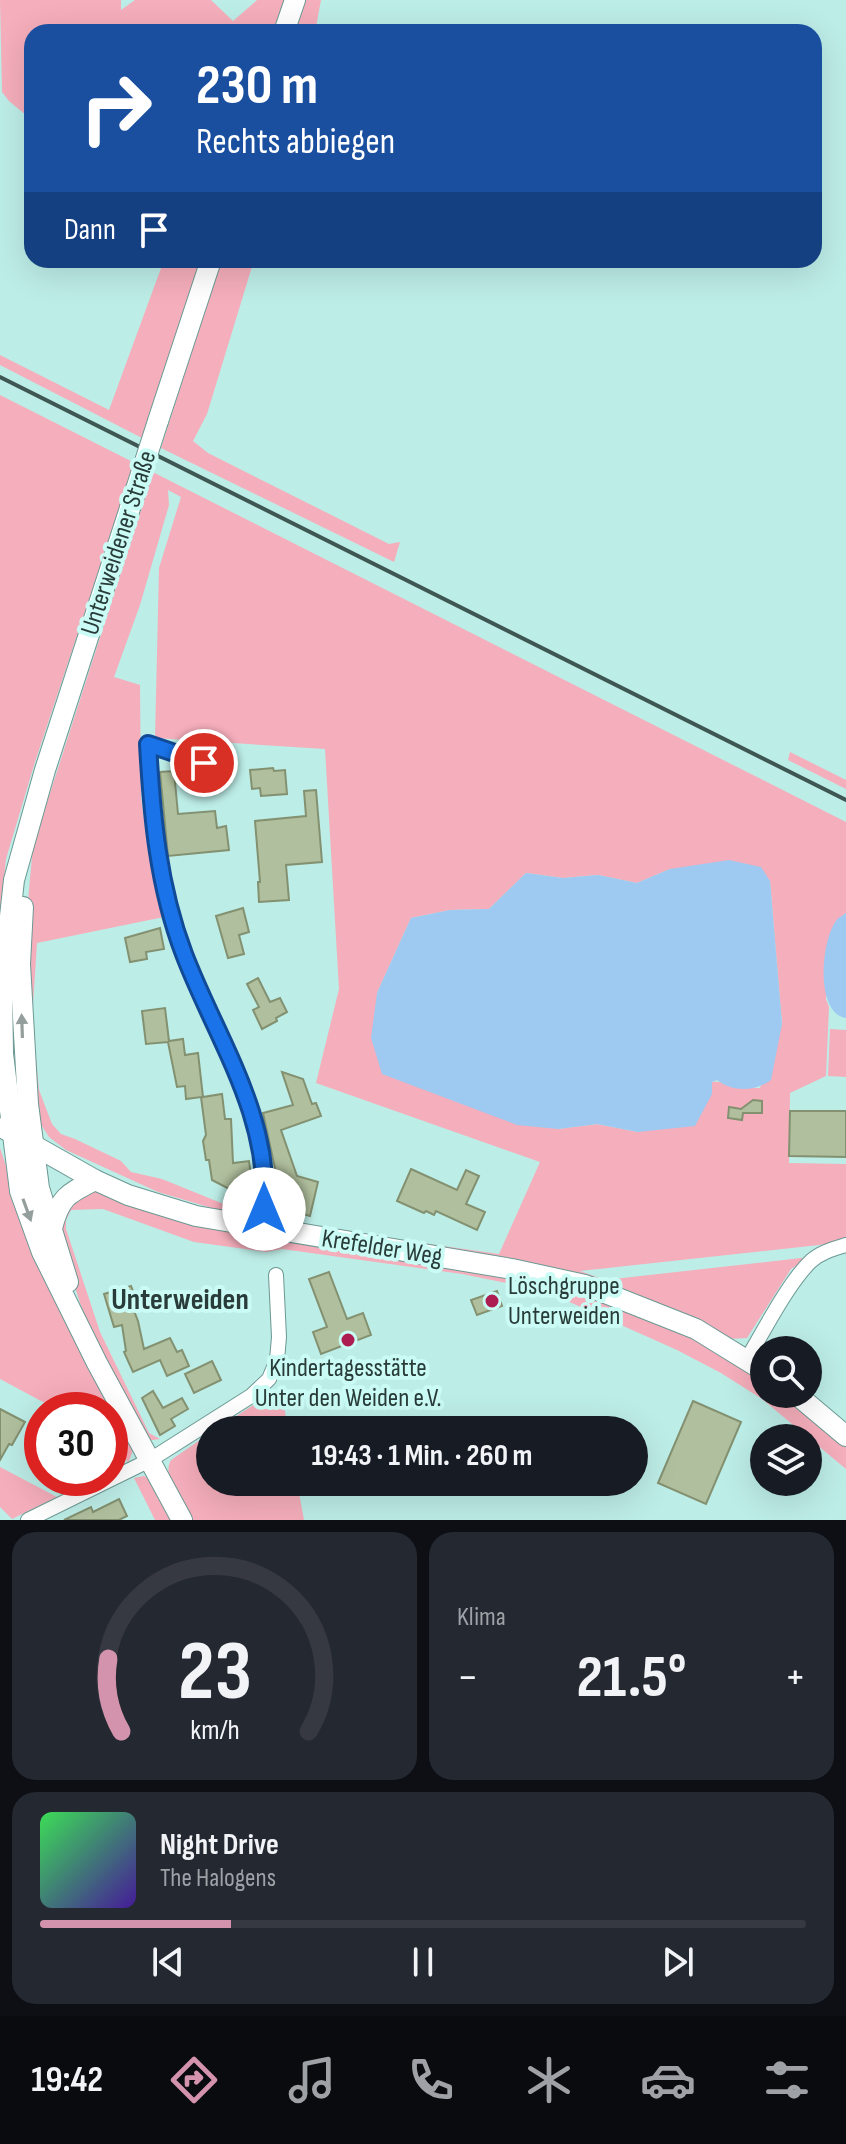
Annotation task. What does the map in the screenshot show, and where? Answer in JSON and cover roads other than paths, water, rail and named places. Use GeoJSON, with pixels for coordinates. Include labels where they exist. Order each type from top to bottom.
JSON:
{"type":"FeatureCollection","features":[{"type":"Feature","properties":{"kind":"street"},"geometry":{"type":"LineString","coordinates":[[287,24],[295,0]]}},
{"type":"Feature","properties":{"kind":"street","name":"Unterweidener Straße"},"geometry":{"type":"LineString","coordinates":[[182,1520],[97,1363],[42,1252],[20,1191],[6,1130],[1,1057],[2,989],[14,880],[45,770],[208,268]]}},
{"type":"Feature","properties":{"kind":"street"},"geometry":{"type":"LineString","coordinates":[[148,744],[154,834],[171,916],[203,999],[242,1082],[262,1153],[264,1209],[257,1228]]}},
{"type":"Feature","properties":{"kind":"street","name":"Unterweidener Straße"},"geometry":{"type":"LineString","coordinates":[[30,828],[20,964],[22,1034],[33,1146],[39,1188],[97,1363]]}},
{"type":"Feature","properties":{"kind":"street","name":"Krefelder Weg"},"geometry":{"type":"LineString","coordinates":[[6,1130],[128,1195],[196,1216],[512,1269],[585,1285],[696,1329],[750,1361]]}},
{"type":"Feature","properties":{"kind":"street"},"geometry":{"type":"LineString","coordinates":[[52,1228],[57,1209],[66,1194],[95,1180]]}},
{"type":"Feature","properties":{"kind":"street"},"geometry":{"type":"LineString","coordinates":[[747,1359],[799,1276],[812,1261],[827,1251],[846,1245]]}},
{"type":"Feature","properties":{"kind":"street"},"geometry":{"type":"LineString","coordinates":[[28,1520],[150,1460],[251,1396],[269,1379],[277,1360],[279,1337],[276,1275]]}},
{"type":"Feature","properties":{"kind":"street"},"geometry":{"type":"LineString","coordinates":[[813,1408],[846,1436]]}},
{"type":"Feature","properties":{"kind":"lane"},"geometry":{"type":"LineString","coordinates":[[148,744],[204,763]]}},
{"type":"Feature","properties":{"kind":"water"},"geometry":{"type":"Polygon","coordinates":[[[729,860],[761,867],[770,881],[782,1024],[771,1080],[765,1084],[736,1088],[717,1080],[712,1082],[712,1094],[695,1126],[638,1132],[597,1124],[558,1129],[517,1125],[382,1074],[371,1038],[377,993],[411,918],[450,910],[489,909],[526,873],[563,878],[598,875],[637,883],[670,869],[729,860]]]}},
{"type":"Feature","properties":{"kind":"water"},"geometry":{"type":"Polygon","coordinates":[[[846,913],[846,1018],[836,1013],[829,1004],[825,990],[824,959],[831,931],[837,920],[846,913]]]}},
{"type":"Feature","properties":{"kind":"railway"},"geometry":{"type":"LineString","coordinates":[[0,377],[846,800]]}},
{"type":"Feature","properties":{"kind":"place","name":"Löschgruppe Unterweiden"},"geometry":{"type":"Point","coordinates":[492,1301]}},
{"type":"Feature","properties":{"kind":"place","name":"Kindertagesstätte Unter den Weiden e.V."},"geometry":{"type":"Point","coordinates":[348,1340]}},
{"type":"Feature","properties":{"kind":"district","name":"Unterweiden"},"geometry":{"type":"Point","coordinates":[180,1300]}}]}
